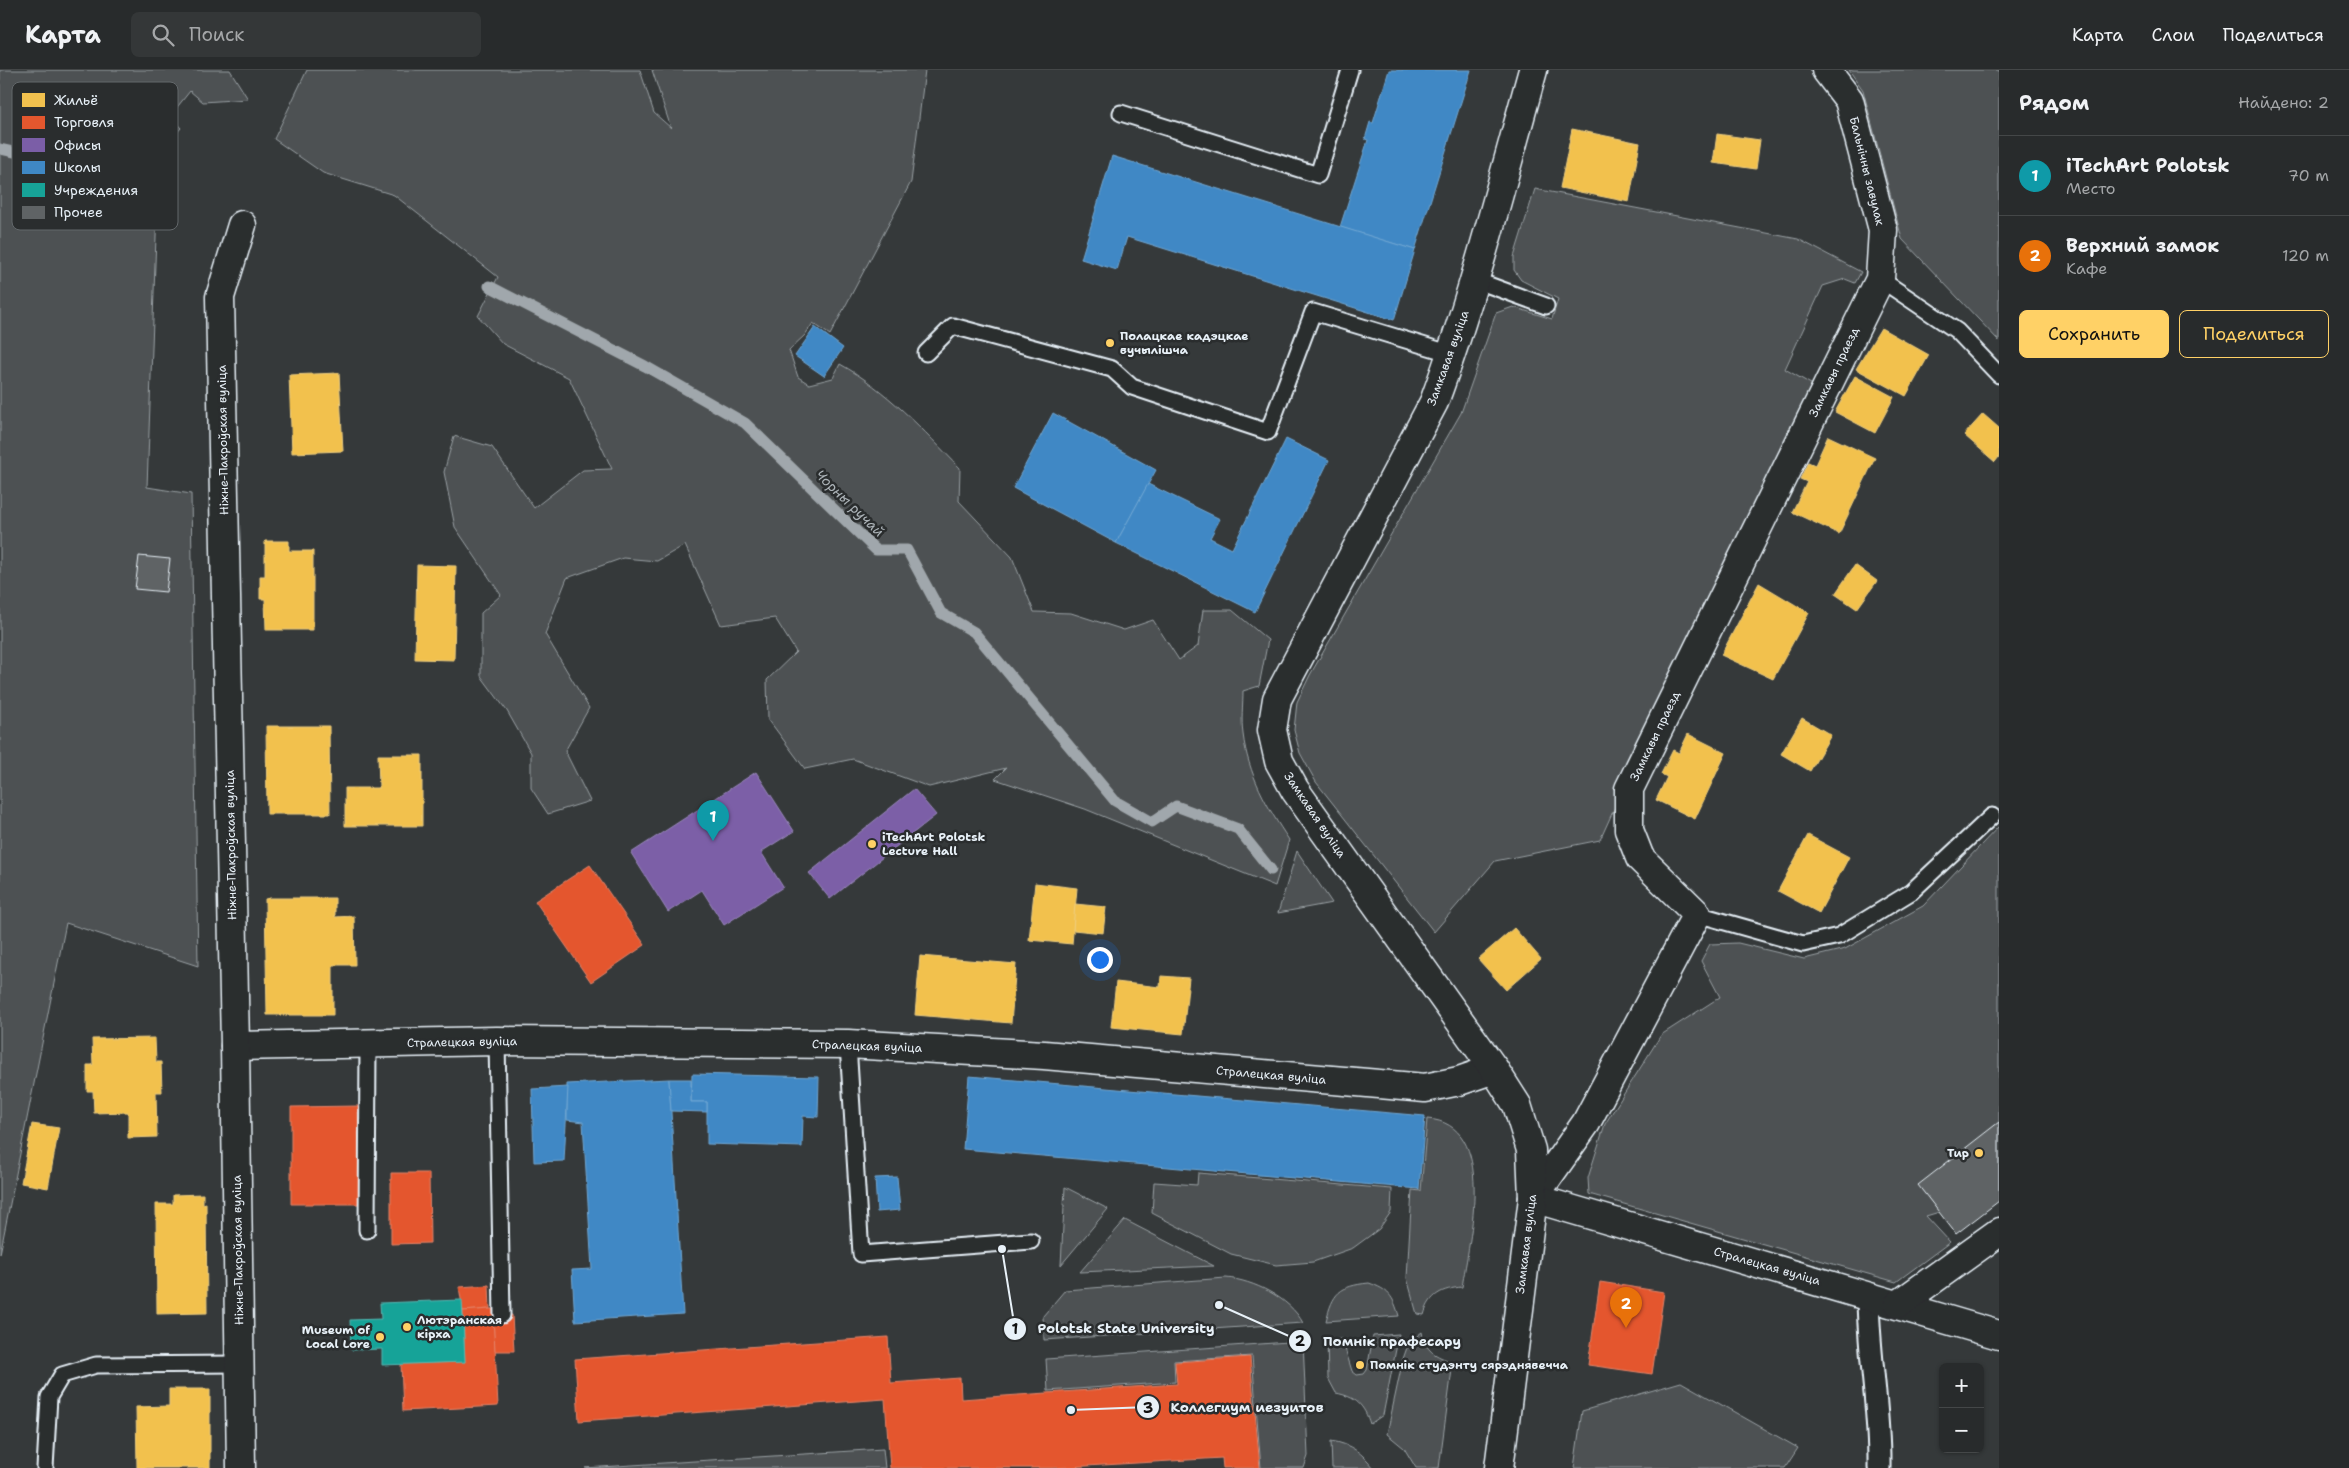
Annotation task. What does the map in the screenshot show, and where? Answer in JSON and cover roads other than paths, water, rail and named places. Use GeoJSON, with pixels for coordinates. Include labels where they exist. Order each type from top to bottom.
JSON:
{"type":"FeatureCollection","features":[{"type":"Feature","properties":{"kind":"street","name":"Замкавая вуліца"},"geometry":{"type":"LineString","coordinates":[[1499,1468],[1534,1198],[1531,1150],[1517,1105],[1494,1069],[1295,790],[1279,760],[1272,730],[1277,698],[1434,402],[1452,354],[1534,70]]}},
{"type":"Feature","properties":{"kind":"street","name":"Бальнічны завулак"},"geometry":{"type":"LineString","coordinates":[[1826,70],[1849,100],[1883,230],[1880,279]]}},
{"type":"Feature","properties":{"kind":"street","name":"Ніжне-Пакроўская вуліца"},"geometry":{"type":"LineString","coordinates":[[241,1468],[235,1046],[220,298],[242,225]]}},
{"type":"Feature","properties":{"kind":"street","name":"Замкавы праезд"},"geometry":{"type":"LineString","coordinates":[[1697,914],[1640,858],[1629,830],[1629,790],[1880,279]]}},
{"type":"Feature","properties":{"kind":"street"},"geometry":{"type":"LineString","coordinates":[[1534,1198],[1586,1123],[1697,914]]}},
{"type":"Feature","properties":{"kind":"street","name":"Стралецкая вуліца"},"geometry":{"type":"LineString","coordinates":[[235,1046],[497,1041],[848,1044],[1044,1055],[1425,1088],[1459,1082],[1494,1069]]}},
{"type":"Feature","properties":{"kind":"street","name":"Стралецкая вуліца"},"geometry":{"type":"LineString","coordinates":[[1534,1198],[1999,1335]]}},
{"type":"Feature","properties":{"kind":"street"},"geometry":{"type":"LineString","coordinates":[[1899,1304],[1999,1232]]}},
{"type":"Feature","properties":{"kind":"street"},"geometry":{"type":"LineString","coordinates":[[1868,1295],[1868,1325],[1880,1446],[1879,1468]]}},
{"type":"Feature","properties":{"kind":"lane"},"geometry":{"type":"LineString","coordinates":[[1121,112],[1318,174],[1350,70]]}},
{"type":"Feature","properties":{"kind":"lane"},"geometry":{"type":"LineString","coordinates":[[1880,279],[1957,330],[1999,375]]}},
{"type":"Feature","properties":{"kind":"lane"},"geometry":{"type":"LineString","coordinates":[[1474,280],[1546,306]]}},
{"type":"Feature","properties":{"kind":"lane"},"geometry":{"type":"LineString","coordinates":[[926,353],[954,326],[1112,369],[1132,387],[1268,432],[1313,312],[1452,354]]}},
{"type":"Feature","properties":{"kind":"lane"},"geometry":{"type":"LineString","coordinates":[[1697,914],[1803,944],[1839,936],[1911,892],[1992,816]]}},
{"type":"Feature","properties":{"kind":"lane"},"geometry":{"type":"LineString","coordinates":[[497,1041],[502,1315]]}},
{"type":"Feature","properties":{"kind":"lane"},"geometry":{"type":"LineString","coordinates":[[367,1230],[368,1044]]}},
{"type":"Feature","properties":{"kind":"lane"},"geometry":{"type":"LineString","coordinates":[[848,1044],[861,1254],[1031,1241]]}},
{"type":"Feature","properties":{"kind":"lane"},"geometry":{"type":"LineString","coordinates":[[45,1468],[48,1397],[62,1375],[96,1365],[240,1364]]}},
{"type":"Feature","properties":{"kind":"waterway","name":"Чорны ручай"},"geometry":{"type":"LineString","coordinates":[[0,149],[12,152]]}},
{"type":"Feature","properties":{"kind":"waterway","name":"Чорны ручай"},"geometry":{"type":"LineString","coordinates":[[489,286],[645,366],[745,423],[876,550],[907,550],[941,613],[974,632],[1115,801],[1152,822],[1176,806],[1238,829],[1271,870]]}},
{"type":"Feature","properties":{"kind":"place","name":"Полацкае кадэцкае вучылішча"},"geometry":{"type":"Point","coordinates":[1110,343]}},
{"type":"Feature","properties":{"kind":"place","name":"iTechArt Polotsk"},"geometry":{"type":"Point","coordinates":[713,841]}},
{"type":"Feature","properties":{"kind":"place","name":"iTechArt Polotsk Lecture Hall"},"geometry":{"type":"Point","coordinates":[872,844]}},
{"type":"Feature","properties":{"kind":"place","name":"Тир"},"geometry":{"type":"Point","coordinates":[1979,1153]}},
{"type":"Feature","properties":{"kind":"place","name":"Polotsk State University"},"geometry":{"type":"Point","coordinates":[1002,1249]}},
{"type":"Feature","properties":{"kind":"place","name":"Помнік прафесару"},"geometry":{"type":"Point","coordinates":[1219,1305]}},
{"type":"Feature","properties":{"kind":"place","name":"Лютэранская кірха"},"geometry":{"type":"Point","coordinates":[407,1327]}},
{"type":"Feature","properties":{"kind":"place","name":"Верхний замок"},"geometry":{"type":"Point","coordinates":[1626,1328]}},
{"type":"Feature","properties":{"kind":"place","name":"Museum of Local Lore"},"geometry":{"type":"Point","coordinates":[380,1337]}},
{"type":"Feature","properties":{"kind":"place","name":"Помнік студэнту сярэднявечча"},"geometry":{"type":"Point","coordinates":[1360,1365]}},
{"type":"Feature","properties":{"kind":"place","name":"Коллегиум иезуитов"},"geometry":{"type":"Point","coordinates":[1071,1410]}}]}
